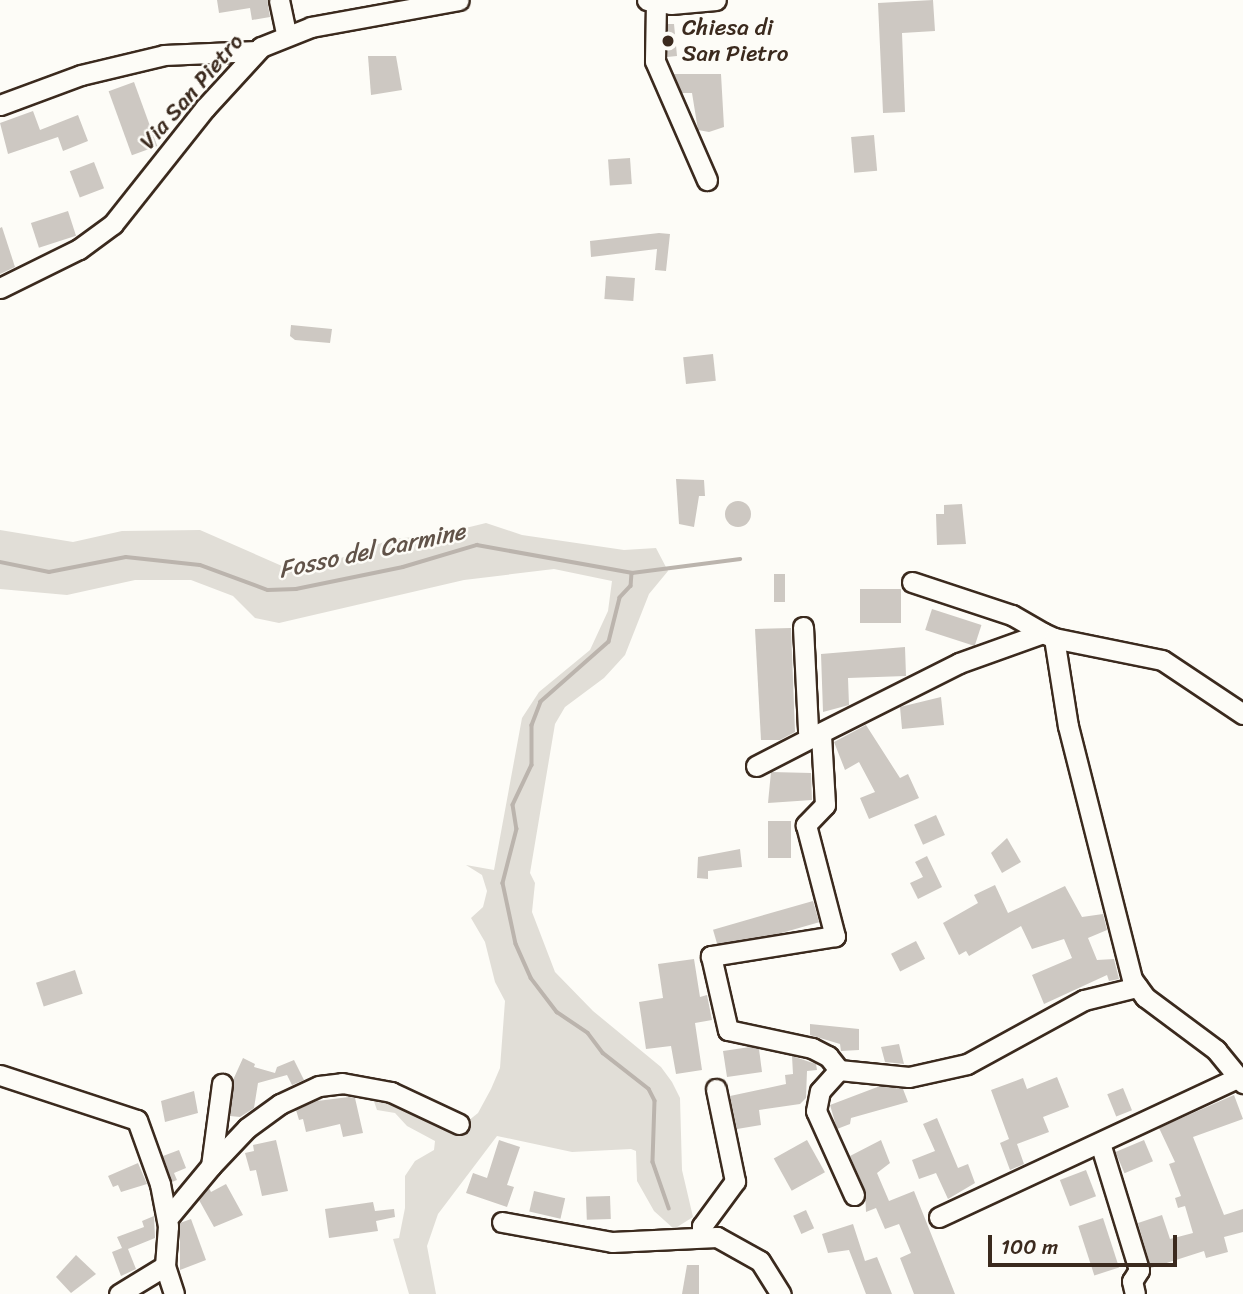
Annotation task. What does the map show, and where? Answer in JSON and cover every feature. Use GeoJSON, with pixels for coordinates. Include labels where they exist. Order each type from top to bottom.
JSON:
{"type":"FeatureCollection","features":[{"type":"Feature","properties":{"kind":"street"},"geometry":{"type":"LineString","coordinates":[[279,0],[286,34]]}},
{"type":"Feature","properties":{"kind":"street","name":"Via San Pietro"},"geometry":{"type":"LineString","coordinates":[[0,288],[79,249],[113,224],[205,107],[257,51],[286,34],[459,0]]}},
{"type":"Feature","properties":{"kind":"street"},"geometry":{"type":"LineString","coordinates":[[707,180],[655,61],[651,1],[716,0]]}},
{"type":"Feature","properties":{"kind":"street"},"geometry":{"type":"LineString","coordinates":[[0,106],[81,75],[164,55],[257,51]]}},
{"type":"Feature","properties":{"kind":"street"},"geometry":{"type":"LineString","coordinates":[[912,582],[1012,615],[1048,636],[1161,660],[1243,714]]}},
{"type":"Feature","properties":{"kind":"street"},"geometry":{"type":"LineString","coordinates":[[803,627],[808,731],[818,736]]}},
{"type":"Feature","properties":{"kind":"street"},"geometry":{"type":"LineString","coordinates":[[757,766],[958,663],[1048,636]]}},
{"type":"Feature","properties":{"kind":"street"},"geometry":{"type":"LineString","coordinates":[[939,1217],[1241,1080],[1216,1050],[1137,987],[1091,826],[1048,636]]}},
{"type":"Feature","properties":{"kind":"street"},"geometry":{"type":"LineString","coordinates":[[818,736],[825,805],[806,825],[835,936],[711,956],[727,1030],[813,1048],[828,1056],[839,1070],[909,1077],[947,1070],[994,1052],[1084,1000],[1137,987]]}},
{"type":"Feature","properties":{"kind":"street"},"geometry":{"type":"LineString","coordinates":[[839,1070],[820,1091],[816,1111],[854,1195]]}},
{"type":"Feature","properties":{"kind":"street"},"geometry":{"type":"LineString","coordinates":[[0,1075],[136,1120],[160,1184],[167,1219],[165,1266],[174,1294]]}},
{"type":"Feature","properties":{"kind":"street"},"geometry":{"type":"LineString","coordinates":[[167,1219],[247,1128],[280,1104],[319,1086],[342,1083],[391,1093],[458,1124]]}},
{"type":"Feature","properties":{"kind":"street"},"geometry":{"type":"LineString","coordinates":[[211,1166],[222,1084]]}},
{"type":"Feature","properties":{"kind":"street"},"geometry":{"type":"LineString","coordinates":[[702,1236],[702,1226],[736,1181],[716,1088]]}},
{"type":"Feature","properties":{"kind":"street"},"geometry":{"type":"LineString","coordinates":[[1100,1143],[1139,1270],[1132,1281],[1135,1294]]}},
{"type":"Feature","properties":{"kind":"street"},"geometry":{"type":"LineString","coordinates":[[502,1222],[612,1242],[717,1237],[750,1254],[772,1277],[781,1294]]}},
{"type":"Feature","properties":{"kind":"street"},"geometry":{"type":"LineString","coordinates":[[119,1294],[165,1266]]}},
{"type":"Feature","properties":{"kind":"shaded area"},"geometry":{"type":"Polygon","coordinates":[[[486,523],[522,535],[624,550],[656,548],[668,571],[649,594],[625,655],[604,678],[565,707],[555,724],[530,873],[535,883],[532,912],[555,972],[593,1011],[661,1067],[680,1098],[682,1170],[693,1217],[674,1229],[654,1211],[637,1181],[636,1151],[572,1152],[497,1136],[438,1214],[427,1246],[436,1294],[409,1294],[393,1239],[399,1238],[405,1208],[405,1176],[415,1161],[434,1150],[435,1141],[407,1126],[395,1113],[377,1110],[370,1090],[463,1125],[478,1113],[491,1089],[500,1068],[505,1001],[495,982],[485,942],[471,918],[483,907],[487,891],[482,875],[466,865],[494,870],[522,718],[539,692],[590,650],[608,611],[612,581],[554,569],[464,580],[279,623],[255,618],[233,596],[191,580],[135,580],[67,595],[0,589],[0,530],[73,542],[122,531],[200,530],[282,566],[306,571],[392,539],[437,535],[486,523]]]}},
{"type":"Feature","properties":{"kind":"building"},"geometry":{"type":"Polygon","coordinates":[[[217,0],[267,0],[270,17],[252,20],[250,8],[219,13],[217,0]]]}},
{"type":"Feature","properties":{"kind":"building"},"geometry":{"type":"Polygon","coordinates":[[[933,0],[935,31],[902,33],[905,112],[883,113],[878,3],[933,0]]]}},
{"type":"Feature","properties":{"kind":"building"},"geometry":{"type":"Polygon","coordinates":[[[668,24],[674,24],[677,56],[667,57],[668,24]]]}},
{"type":"Feature","properties":{"kind":"building"},"geometry":{"type":"Polygon","coordinates":[[[368,56],[396,56],[402,90],[371,95],[368,56]]]}},
{"type":"Feature","properties":{"kind":"building"},"geometry":{"type":"Polygon","coordinates":[[[674,74],[721,74],[724,127],[709,132],[698,130],[692,93],[682,93],[674,74]]]}},
{"type":"Feature","properties":{"kind":"building"},"geometry":{"type":"Polygon","coordinates":[[[134,82],[157,146],[132,155],[109,91],[134,82]]]}},
{"type":"Feature","properties":{"kind":"building"},"geometry":{"type":"Polygon","coordinates":[[[33,111],[40,130],[78,115],[88,141],[63,151],[58,137],[8,154],[0,123],[33,111]]]}},
{"type":"Feature","properties":{"kind":"building"},"geometry":{"type":"Polygon","coordinates":[[[874,135],[877,171],[854,173],[851,137],[874,135]]]}},
{"type":"Feature","properties":{"kind":"building"},"geometry":{"type":"Polygon","coordinates":[[[630,158],[632,184],[610,185],[608,160],[630,158]]]}},
{"type":"Feature","properties":{"kind":"building"},"geometry":{"type":"Polygon","coordinates":[[[94,162],[104,188],[80,197],[70,171],[94,162]]]}},
{"type":"Feature","properties":{"kind":"building"},"geometry":{"type":"Polygon","coordinates":[[[68,211],[76,236],[39,248],[31,223],[68,211]]]}},
{"type":"Feature","properties":{"kind":"building"},"geometry":{"type":"Polygon","coordinates":[[[2,227],[15,267],[0,274],[0,228],[2,227]]]}},
{"type":"Feature","properties":{"kind":"building"},"geometry":{"type":"Polygon","coordinates":[[[670,234],[666,271],[655,270],[657,249],[591,257],[590,241],[670,234]]]}},
{"type":"Feature","properties":{"kind":"building"},"geometry":{"type":"Polygon","coordinates":[[[606,276],[635,278],[633,301],[604,299],[606,276]]]}},
{"type":"Feature","properties":{"kind":"building"},"geometry":{"type":"Polygon","coordinates":[[[291,325],[332,329],[330,343],[295,340],[290,336],[291,325]]]}},
{"type":"Feature","properties":{"kind":"building"},"geometry":{"type":"Polygon","coordinates":[[[713,354],[716,381],[686,384],[683,357],[713,354]]]}},
{"type":"Feature","properties":{"kind":"building"},"geometry":{"type":"Polygon","coordinates":[[[676,479],[704,480],[705,496],[699,496],[694,527],[679,524],[676,479]]]}},
{"type":"Feature","properties":{"kind":"building"},"geometry":{"type":"Polygon","coordinates":[[[738,501],[747,505],[751,514],[747,523],[738,527],[729,523],[725,514],[729,505],[738,501]]]}},
{"type":"Feature","properties":{"kind":"building"},"geometry":{"type":"Polygon","coordinates":[[[962,504],[966,544],[937,545],[936,514],[944,514],[944,505],[962,504]]]}},
{"type":"Feature","properties":{"kind":"building"},"geometry":{"type":"Polygon","coordinates":[[[774,574],[785,574],[785,602],[774,602],[774,574]]]}},
{"type":"Feature","properties":{"kind":"building"},"geometry":{"type":"Polygon","coordinates":[[[860,589],[901,589],[901,623],[860,623],[860,589]]]}},
{"type":"Feature","properties":{"kind":"building"},"geometry":{"type":"Polygon","coordinates":[[[932,609],[981,625],[975,646],[925,630],[932,609]]]}},
{"type":"Feature","properties":{"kind":"building"},"geometry":{"type":"Polygon","coordinates":[[[791,628],[795,732],[780,740],[761,740],[755,629],[791,628]]]}},
{"type":"Feature","properties":{"kind":"building"},"geometry":{"type":"Polygon","coordinates":[[[905,647],[906,676],[848,678],[849,705],[823,712],[821,654],[905,647]]]}},
{"type":"Feature","properties":{"kind":"building"},"geometry":{"type":"Polygon","coordinates":[[[941,697],[944,725],[902,729],[900,707],[941,697]]]}},
{"type":"Feature","properties":{"kind":"building"},"geometry":{"type":"Polygon","coordinates":[[[866,725],[900,778],[908,774],[919,798],[869,819],[860,798],[875,792],[859,762],[845,770],[834,742],[866,725]]]}},
{"type":"Feature","properties":{"kind":"building"},"geometry":{"type":"Polygon","coordinates":[[[771,772],[811,773],[812,800],[768,803],[771,772]]]}},
{"type":"Feature","properties":{"kind":"building"},"geometry":{"type":"Polygon","coordinates":[[[936,815],[945,835],[923,845],[914,825],[936,815]]]}},
{"type":"Feature","properties":{"kind":"building"},"geometry":{"type":"Polygon","coordinates":[[[768,821],[791,821],[791,858],[768,858],[768,821]]]}},
{"type":"Feature","properties":{"kind":"building"},"geometry":{"type":"Polygon","coordinates":[[[1007,838],[1021,862],[1002,873],[991,853],[1007,838]]]}},
{"type":"Feature","properties":{"kind":"building"},"geometry":{"type":"Polygon","coordinates":[[[740,849],[742,867],[708,871],[708,879],[697,878],[698,857],[740,849]]]}},
{"type":"Feature","properties":{"kind":"building"},"geometry":{"type":"Polygon","coordinates":[[[927,856],[942,887],[918,899],[910,883],[923,877],[915,862],[927,856]]]}},
{"type":"Feature","properties":{"kind":"building"},"geometry":{"type":"Polygon","coordinates":[[[995,885],[1008,913],[1065,886],[1082,917],[1103,914],[1107,930],[1088,938],[1097,960],[1114,959],[1119,979],[1109,981],[1107,975],[1044,1004],[1032,975],[1072,958],[1064,939],[1032,949],[1021,926],[969,956],[966,951],[959,955],[943,923],[978,903],[974,895],[995,885]]]}},
{"type":"Feature","properties":{"kind":"building"},"geometry":{"type":"Polygon","coordinates":[[[813,901],[819,922],[719,951],[713,930],[813,901]]]}},
{"type":"Feature","properties":{"kind":"building"},"geometry":{"type":"Polygon","coordinates":[[[916,941],[925,959],[900,972],[891,954],[916,941]]]}},
{"type":"Feature","properties":{"kind":"building"},"geometry":{"type":"Polygon","coordinates":[[[694,959],[700,997],[707,995],[712,1020],[695,1023],[702,1070],[676,1074],[671,1046],[646,1049],[639,1002],[663,998],[658,964],[694,959]]]}},
{"type":"Feature","properties":{"kind":"building"},"geometry":{"type":"Polygon","coordinates":[[[75,970],[83,994],[44,1006],[36,983],[75,970]]]}},
{"type":"Feature","properties":{"kind":"building"},"geometry":{"type":"Polygon","coordinates":[[[810,1024],[859,1029],[859,1050],[841,1051],[840,1044],[810,1035],[810,1024]]]}},
{"type":"Feature","properties":{"kind":"building"},"geometry":{"type":"Polygon","coordinates":[[[899,1044],[904,1064],[885,1062],[881,1047],[899,1044]]]}},
{"type":"Feature","properties":{"kind":"building"},"geometry":{"type":"Polygon","coordinates":[[[750,1047],[759,1049],[762,1072],[727,1077],[723,1051],[750,1047]]]}},
{"type":"Feature","properties":{"kind":"building"},"geometry":{"type":"Polygon","coordinates":[[[792,1056],[816,1064],[817,1070],[807,1071],[806,1098],[800,1104],[759,1110],[761,1125],[737,1129],[730,1096],[786,1084],[785,1075],[793,1074],[792,1056]]]}},
{"type":"Feature","properties":{"kind":"building"},"geometry":{"type":"Polygon","coordinates":[[[243,1058],[255,1064],[254,1067],[275,1073],[277,1067],[294,1060],[304,1080],[292,1085],[287,1075],[258,1083],[254,1108],[240,1117],[230,1116],[233,1080],[243,1058]]]}},
{"type":"Feature","properties":{"kind":"building"},"geometry":{"type":"Polygon","coordinates":[[[1057,1077],[1069,1107],[1043,1117],[1049,1132],[1017,1144],[1024,1164],[1010,1170],[1000,1143],[1009,1139],[991,1090],[1023,1078],[1027,1089],[1057,1077]]]}},
{"type":"Feature","properties":{"kind":"building"},"geometry":{"type":"Polygon","coordinates":[[[880,1086],[903,1089],[908,1102],[851,1118],[850,1124],[837,1129],[830,1105],[880,1086]]]}},
{"type":"Feature","properties":{"kind":"building"},"geometry":{"type":"Polygon","coordinates":[[[1123,1088],[1132,1110],[1116,1117],[1107,1094],[1123,1088]]]}},
{"type":"Feature","properties":{"kind":"building"},"geometry":{"type":"Polygon","coordinates":[[[194,1091],[198,1113],[165,1122],[161,1101],[194,1091]]]}},
{"type":"Feature","properties":{"kind":"building"},"geometry":{"type":"Polygon","coordinates":[[[1234,1095],[1243,1119],[1193,1137],[1224,1215],[1243,1209],[1243,1232],[1224,1237],[1228,1252],[1206,1258],[1204,1251],[1151,1268],[1138,1223],[1162,1215],[1170,1239],[1193,1233],[1185,1206],[1178,1208],[1175,1198],[1181,1196],[1169,1164],[1175,1162],[1159,1128],[1234,1095]]]}},
{"type":"Feature","properties":{"kind":"building"},"geometry":{"type":"Polygon","coordinates":[[[355,1098],[363,1133],[343,1137],[340,1124],[306,1132],[303,1119],[299,1120],[296,1110],[317,1101],[355,1098]]]}},
{"type":"Feature","properties":{"kind":"building"},"geometry":{"type":"Polygon","coordinates":[[[937,1118],[958,1168],[968,1164],[975,1183],[948,1199],[936,1173],[919,1179],[912,1160],[935,1151],[923,1124],[937,1118]]]}},
{"type":"Feature","properties":{"kind":"building"},"geometry":{"type":"Polygon","coordinates":[[[276,1140],[288,1191],[262,1196],[256,1170],[250,1171],[245,1153],[254,1151],[253,1145],[276,1140]]]}},
{"type":"Feature","properties":{"kind":"building"},"geometry":{"type":"Polygon","coordinates":[[[499,1140],[520,1147],[507,1185],[514,1187],[507,1207],[466,1193],[473,1173],[487,1178],[499,1140]]]}},
{"type":"Feature","properties":{"kind":"building"},"geometry":{"type":"Polygon","coordinates":[[[807,1140],[825,1172],[792,1191],[774,1158],[807,1140]]]}},
{"type":"Feature","properties":{"kind":"building"},"geometry":{"type":"Polygon","coordinates":[[[881,1140],[890,1163],[877,1173],[889,1201],[914,1191],[955,1294],[914,1294],[900,1258],[911,1253],[899,1224],[885,1229],[876,1208],[866,1212],[865,1190],[850,1156],[881,1140]]]}},
{"type":"Feature","properties":{"kind":"building"},"geometry":{"type":"Polygon","coordinates":[[[1144,1140],[1153,1161],[1124,1173],[1115,1152],[1144,1140]]]}},
{"type":"Feature","properties":{"kind":"building"},"geometry":{"type":"Polygon","coordinates":[[[179,1150],[186,1168],[174,1173],[177,1180],[172,1182],[163,1156],[179,1150]]]}},
{"type":"Feature","properties":{"kind":"building"},"geometry":{"type":"Polygon","coordinates":[[[138,1163],[147,1184],[121,1192],[118,1185],[113,1187],[108,1176],[138,1163]]]}},
{"type":"Feature","properties":{"kind":"building"},"geometry":{"type":"Polygon","coordinates":[[[1086,1170],[1096,1196],[1070,1206],[1060,1180],[1086,1170]]]}},
{"type":"Feature","properties":{"kind":"building"},"geometry":{"type":"Polygon","coordinates":[[[226,1184],[243,1215],[214,1227],[199,1200],[209,1188],[211,1192],[226,1184]]]}},
{"type":"Feature","properties":{"kind":"building"},"geometry":{"type":"Polygon","coordinates":[[[534,1191],[565,1198],[560,1219],[529,1211],[534,1191]]]}},
{"type":"Feature","properties":{"kind":"building"},"geometry":{"type":"Polygon","coordinates":[[[610,1196],[611,1219],[587,1220],[586,1197],[610,1196]]]}},
{"type":"Feature","properties":{"kind":"building"},"geometry":{"type":"Polygon","coordinates":[[[373,1202],[375,1211],[394,1209],[395,1217],[376,1221],[378,1231],[329,1238],[325,1209],[373,1202]]]}},
{"type":"Feature","properties":{"kind":"building"},"geometry":{"type":"Polygon","coordinates":[[[806,1210],[814,1228],[801,1234],[793,1216],[806,1210]]]}},
{"type":"Feature","properties":{"kind":"building"},"geometry":{"type":"Polygon","coordinates":[[[154,1216],[155,1238],[128,1249],[136,1269],[121,1276],[112,1252],[122,1248],[117,1237],[144,1227],[142,1221],[154,1216]]]}},
{"type":"Feature","properties":{"kind":"building"},"geometry":{"type":"Polygon","coordinates":[[[1103,1218],[1119,1267],[1094,1275],[1078,1226],[1103,1218]]]}},
{"type":"Feature","properties":{"kind":"building"},"geometry":{"type":"Polygon","coordinates":[[[191,1219],[206,1260],[180,1270],[180,1223],[191,1219]]]}},
{"type":"Feature","properties":{"kind":"building"},"geometry":{"type":"Polygon","coordinates":[[[853,1224],[865,1261],[877,1257],[892,1294],[866,1294],[849,1250],[828,1253],[822,1234],[853,1224]]]}},
{"type":"Feature","properties":{"kind":"building"},"geometry":{"type":"Polygon","coordinates":[[[76,1255],[96,1274],[71,1293],[56,1277],[76,1255]]]}},
{"type":"Feature","properties":{"kind":"building"},"geometry":{"type":"Polygon","coordinates":[[[687,1265],[699,1265],[699,1294],[682,1294],[687,1265]]]}},
{"type":"Feature","properties":{"kind":"waterway","name":"Fosso del Carmine"},"geometry":{"type":"LineString","coordinates":[[0,562],[49,572],[126,557],[200,565],[268,590],[296,589],[403,567],[477,545],[632,573],[740,559]]}},
{"type":"Feature","properties":{"kind":"waterway"},"geometry":{"type":"LineString","coordinates":[[632,573],[631,586],[620,598],[609,642],[541,702],[532,725],[532,765],[513,805],[517,829],[503,883],[516,944],[531,978],[557,1012],[588,1033],[603,1053],[649,1089],[655,1101],[653,1162],[669,1208]]}},
{"type":"Feature","properties":{"kind":"place","name":"Chiesa di San Pietro"},"geometry":{"type":"Point","coordinates":[668,41]}}]}
